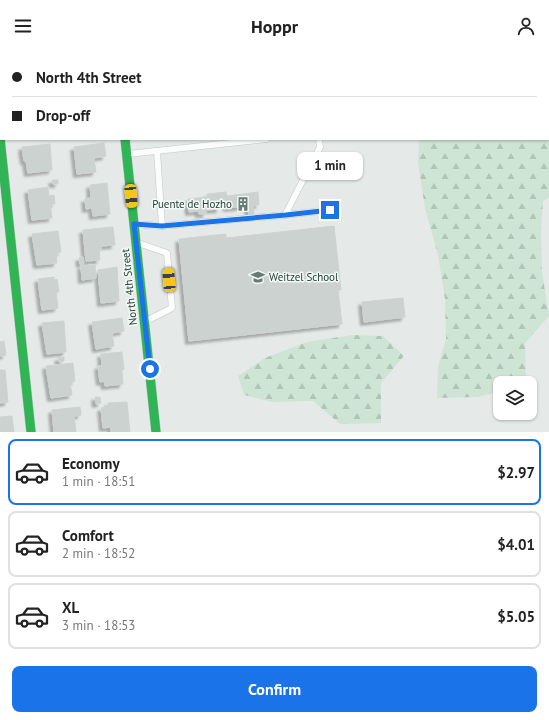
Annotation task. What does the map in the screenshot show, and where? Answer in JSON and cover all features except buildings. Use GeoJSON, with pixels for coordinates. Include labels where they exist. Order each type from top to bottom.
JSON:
{"type":"FeatureCollection","features":[{"type":"Feature","properties":{"kind":"street"},"geometry":{"type":"LineString","coordinates":[[0,140],[31,432]]}},
{"type":"Feature","properties":{"kind":"street","name":"North 4th Street"},"geometry":{"type":"LineString","coordinates":[[125,140],[156,432]]}},
{"type":"Feature","properties":{"kind":"lane"},"geometry":{"type":"LineString","coordinates":[[236,142],[242,140]]}},
{"type":"Feature","properties":{"kind":"lane"},"geometry":{"type":"LineString","coordinates":[[127,154],[257,140]]}},
{"type":"Feature","properties":{"kind":"lane"},"geometry":{"type":"LineString","coordinates":[[286,215],[320,147],[319,140]]}},
{"type":"Feature","properties":{"kind":"lane"},"geometry":{"type":"LineString","coordinates":[[157,151],[162,226]]}},
{"type":"Feature","properties":{"kind":"lane"},"geometry":{"type":"LineString","coordinates":[[134,224],[162,226],[330,210]]}},
{"type":"Feature","properties":{"kind":"lane"},"geometry":{"type":"LineString","coordinates":[[136,242],[167,253],[172,308],[144,322]]}},
{"type":"Feature","properties":{"kind":"green space"},"geometry":{"type":"Polygon","coordinates":[[[419,140],[549,140],[549,198],[543,201],[541,232],[542,272],[549,316],[525,343],[526,376],[493,376],[493,393],[478,397],[437,398],[438,367],[446,339],[445,299],[438,255],[425,208],[418,163],[419,140]]]}},
{"type":"Feature","properties":{"kind":"green space"},"geometry":{"type":"Polygon","coordinates":[[[352,335],[383,336],[404,356],[381,383],[381,423],[340,424],[313,401],[272,402],[244,395],[238,376],[265,358],[307,342],[352,335]]]}},
{"type":"Feature","properties":{"kind":"traffic: fast"},"geometry":{"type":"LineString","coordinates":[[0,140],[31,432]]}},
{"type":"Feature","properties":{"kind":"traffic: fast"},"geometry":{"type":"LineString","coordinates":[[125,140],[156,432]]}},
{"type":"Feature","properties":{"kind":"place","name":"Puente de Hozho"},"geometry":{"type":"Point","coordinates":[243,204]}},
{"type":"Feature","properties":{"kind":"place","name":"Weitzel School"},"geometry":{"type":"Point","coordinates":[258,277]}},
{"type":"Feature","properties":{"kind":"route"},"geometry":{"type":"LineString","coordinates":[[150,369],[134,224],[162,226],[330,210]]}}]}
